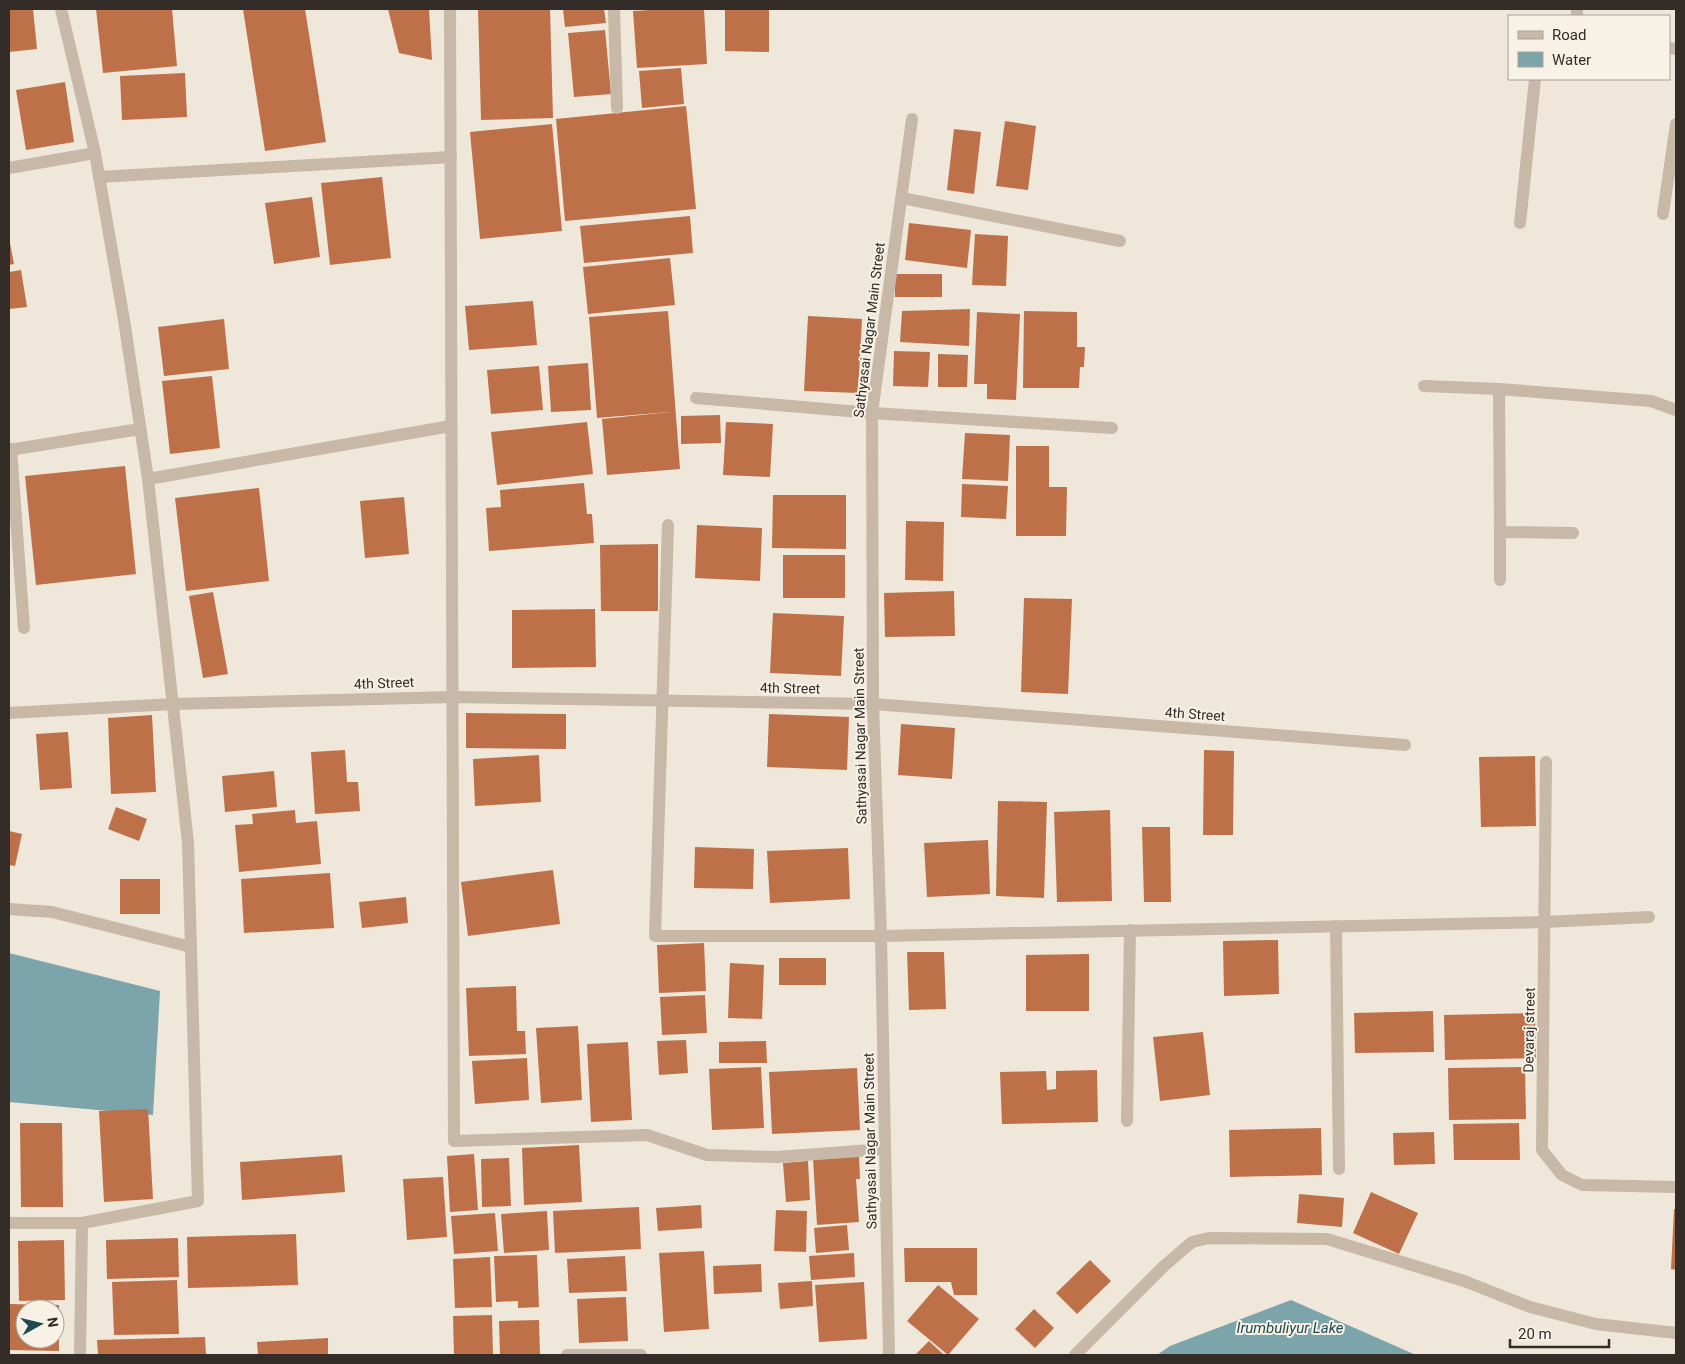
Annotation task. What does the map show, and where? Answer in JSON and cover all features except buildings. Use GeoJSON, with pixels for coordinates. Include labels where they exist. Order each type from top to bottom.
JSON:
{"type":"FeatureCollection","features":[{"type":"Feature","properties":{"kind":"street"},"geometry":{"type":"LineString","coordinates":[[9,1223],[82,1224],[198,1201],[188,843],[148,478],[124,320],[95,153],[61,9]]}},
{"type":"Feature","properties":{"kind":"street"},"geometry":{"type":"LineString","coordinates":[[450,9],[454,697],[454,1141],[647,1135],[706,1155],[777,1157],[885,1149]]}},
{"type":"Feature","properties":{"kind":"street"},"geometry":{"type":"LineString","coordinates":[[614,9],[618,108]]}},
{"type":"Feature","properties":{"kind":"street"},"geometry":{"type":"LineString","coordinates":[[1520,223],[1535,80]]}},
{"type":"Feature","properties":{"kind":"street","name":"Sathyasai Nagar Main Street"},"geometry":{"type":"LineString","coordinates":[[889,1355],[881,936],[873,704],[872,413],[912,119]]}},
{"type":"Feature","properties":{"kind":"street"},"geometry":{"type":"LineString","coordinates":[[1663,214],[1676,124]]}},
{"type":"Feature","properties":{"kind":"street"},"geometry":{"type":"LineString","coordinates":[[9,168],[95,153]]}},
{"type":"Feature","properties":{"kind":"street"},"geometry":{"type":"LineString","coordinates":[[99,177],[451,157]]}},
{"type":"Feature","properties":{"kind":"street"},"geometry":{"type":"LineString","coordinates":[[902,198],[1120,241]]}},
{"type":"Feature","properties":{"kind":"street"},"geometry":{"type":"LineString","coordinates":[[1424,386],[1499,389],[1651,401],[1676,410]]}},
{"type":"Feature","properties":{"kind":"street"},"geometry":{"type":"LineString","coordinates":[[1499,389],[1500,580]]}},
{"type":"Feature","properties":{"kind":"street"},"geometry":{"type":"LineString","coordinates":[[696,398],[872,413],[1112,428]]}},
{"type":"Feature","properties":{"kind":"street"},"geometry":{"type":"LineString","coordinates":[[148,478],[451,426]]}},
{"type":"Feature","properties":{"kind":"street"},"geometry":{"type":"LineString","coordinates":[[24,628],[10,450],[140,429]]}},
{"type":"Feature","properties":{"kind":"street"},"geometry":{"type":"LineString","coordinates":[[668,525],[664,700],[655,936],[881,936],[1545,922],[1649,917]]}},
{"type":"Feature","properties":{"kind":"street"},"geometry":{"type":"LineString","coordinates":[[1500,532],[1573,533]]}},
{"type":"Feature","properties":{"kind":"street","name":"4th Street"},"geometry":{"type":"LineString","coordinates":[[9,713],[173,704],[454,697],[873,704],[1405,745]]}},
{"type":"Feature","properties":{"kind":"street","name":"Devaraj street"},"geometry":{"type":"LineString","coordinates":[[1546,762],[1542,1150],[1562,1175],[1582,1185],[1676,1187]]}},
{"type":"Feature","properties":{"kind":"street"},"geometry":{"type":"LineString","coordinates":[[9,909],[52,912],[191,947]]}},
{"type":"Feature","properties":{"kind":"street"},"geometry":{"type":"LineString","coordinates":[[1336,926],[1339,1169]]}},
{"type":"Feature","properties":{"kind":"street"},"geometry":{"type":"LineString","coordinates":[[1127,1121],[1130,930]]}},
{"type":"Feature","properties":{"kind":"street"},"geometry":{"type":"LineString","coordinates":[[80,1355],[82,1224]]}},
{"type":"Feature","properties":{"kind":"street"},"geometry":{"type":"LineString","coordinates":[[1074,1355],[1178,1254],[1192,1242],[1209,1238],[1327,1239],[1464,1281],[1530,1307],[1596,1324],[1676,1333]]}},
{"type":"Feature","properties":{"kind":"street"},"geometry":{"type":"LineString","coordinates":[[568,1355],[641,1355]]}},
{"type":"Feature","properties":{"kind":"water"},"geometry":{"type":"Polygon","coordinates":[[[9,953],[160,991],[153,1115],[9,1102],[9,953]]]}},
{"type":"Feature","properties":{"kind":"water","name":"Irumbuliyur Lake"},"geometry":{"type":"Polygon","coordinates":[[[1291,1300],[1416,1355],[1157,1355],[1170,1346],[1291,1300]]]}}]}
